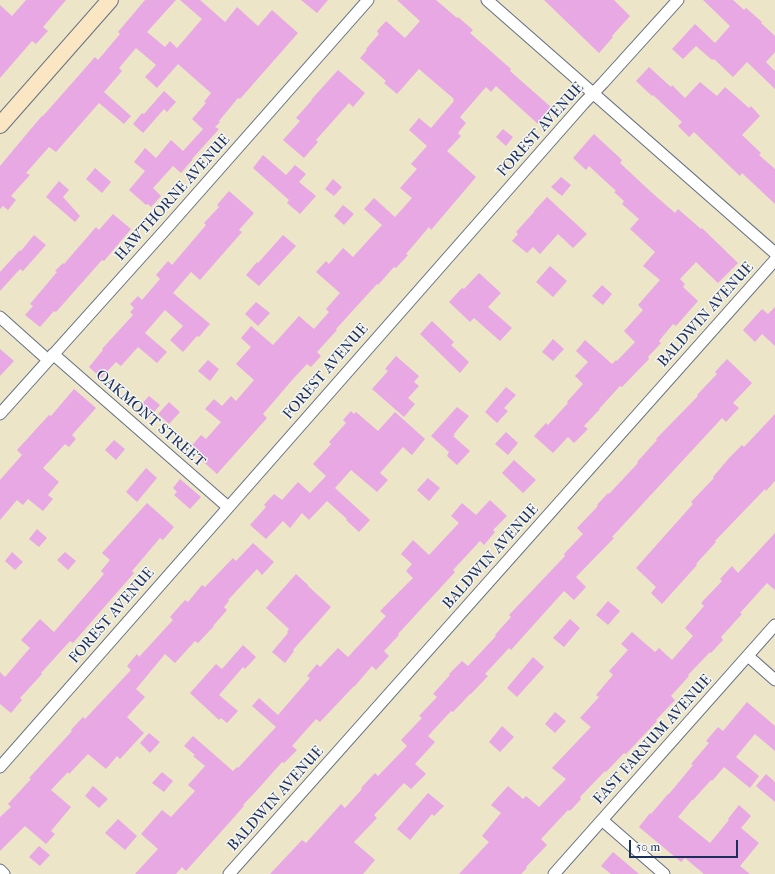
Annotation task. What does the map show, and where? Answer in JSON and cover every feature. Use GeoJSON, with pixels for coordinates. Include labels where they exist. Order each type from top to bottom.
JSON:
{"type":"FeatureCollection","features":[{"type":"Feature","properties":{"kind":"street"},"geometry":{"type":"LineString","coordinates":[[0,125],[110,0]]}},
{"type":"Feature","properties":{"kind":"street","name":"HAWTHORNE AVENUE"},"geometry":{"type":"LineString","coordinates":[[0,414],[176,218],[368,0]]}},
{"type":"Feature","properties":{"kind":"street"},"geometry":{"type":"LineString","coordinates":[[487,0],[775,253]]}},
{"type":"Feature","properties":{"kind":"street","name":"FOREST AVENUE"},"geometry":{"type":"LineString","coordinates":[[0,767],[593,93],[678,0]]}},
{"type":"Feature","properties":{"kind":"street","name":"BALDWIN AVENUE"},"geometry":{"type":"LineString","coordinates":[[229,874],[775,260]]}},
{"type":"Feature","properties":{"kind":"street","name":"OAKMONT STREET"},"geometry":{"type":"LineString","coordinates":[[0,317],[51,357],[228,507]]}},
{"type":"Feature","properties":{"kind":"street","name":"EAST FARNUM AVENUE"},"geometry":{"type":"LineString","coordinates":[[554,874],[775,625]]}},
{"type":"Feature","properties":{"kind":"street"},"geometry":{"type":"LineString","coordinates":[[748,656],[775,680]]}},
{"type":"Feature","properties":{"kind":"street"},"geometry":{"type":"LineString","coordinates":[[602,820],[664,874]]}},
{"type":"Feature","properties":{"kind":"street"},"geometry":{"type":"LineString","coordinates":[[0,870],[4,874]]}},
{"type":"Feature","properties":{"kind":"building"},"geometry":{"type":"Polygon","coordinates":[[[26,0],[66,0],[43,27],[48,31],[36,44],[32,41],[0,78],[0,5],[12,16],[26,0]]]}},
{"type":"Feature","properties":{"kind":"building"},"geometry":{"type":"Polygon","coordinates":[[[145,0],[176,0],[147,32],[165,47],[170,41],[177,48],[202,19],[180,0],[200,0],[225,22],[237,7],[258,26],[272,10],[298,33],[240,99],[238,98],[215,127],[219,129],[181,173],[173,166],[153,188],[161,196],[151,207],[148,204],[146,205],[129,190],[145,171],[134,162],[145,148],[156,158],[171,140],[183,151],[203,129],[192,119],[206,103],[204,102],[211,93],[178,64],[157,88],[145,77],[156,65],[136,48],[119,68],[122,71],[104,92],[131,116],[124,124],[99,103],[56,152],[49,147],[26,173],[30,175],[11,196],[16,200],[8,210],[3,206],[0,209],[0,166],[95,57],[98,60],[120,34],[118,32],[145,0]]]}},
{"type":"Feature","properties":{"kind":"building"},"geometry":{"type":"Polygon","coordinates":[[[301,0],[328,0],[317,13],[301,0]]]}},
{"type":"Feature","properties":{"kind":"building"},"geometry":{"type":"Polygon","coordinates":[[[397,0],[436,0],[473,30],[470,33],[552,108],[538,124],[496,86],[491,92],[486,87],[460,117],[466,123],[458,133],[461,136],[447,151],[476,177],[431,230],[429,227],[406,254],[408,255],[396,268],[394,267],[378,285],[377,284],[336,329],[337,330],[317,352],[321,356],[311,367],[307,364],[293,379],[263,414],[267,418],[217,474],[189,449],[201,435],[206,439],[221,422],[205,409],[214,399],[222,406],[231,396],[236,401],[254,380],[236,364],[251,347],[241,338],[251,326],[273,345],[299,316],[314,329],[329,312],[326,309],[340,293],[316,272],[326,261],[329,264],[343,248],[353,257],[382,225],[364,209],[374,198],[395,217],[412,198],[400,188],[417,169],[411,164],[427,146],[409,130],[419,118],[431,128],[454,101],[454,99],[419,69],[397,94],[384,83],[386,81],[360,58],[379,34],[377,31],[386,21],[405,38],[420,21],[397,0]]]}},
{"type":"Feature","properties":{"kind":"building"},"geometry":{"type":"Polygon","coordinates":[[[544,0],[614,0],[630,16],[599,53],[544,0]]]}},
{"type":"Feature","properties":{"kind":"building"},"geometry":{"type":"Polygon","coordinates":[[[703,0],[733,0],[744,10],[746,8],[775,36],[775,52],[766,62],[775,71],[775,89],[747,62],[733,77],[714,59],[712,60],[696,46],[683,59],[672,49],[695,24],[715,43],[730,26],[703,0]]]}},
{"type":"Feature","properties":{"kind":"building"},"geometry":{"type":"Polygon","coordinates":[[[649,67],[671,87],[672,85],[685,98],[700,82],[717,96],[725,87],[749,108],[751,106],[760,116],[742,135],[761,153],[759,155],[775,169],[775,204],[742,173],[740,176],[694,132],[689,137],[678,126],[682,122],[636,81],[649,67]]]}},
{"type":"Feature","properties":{"kind":"building"},"geometry":{"type":"Polygon","coordinates":[[[338,70],[365,93],[353,107],[349,103],[316,140],[318,142],[304,158],[283,140],[300,121],[296,118],[338,70]]]}},
{"type":"Feature","properties":{"kind":"building"},"geometry":{"type":"Polygon","coordinates":[[[164,91],[176,102],[167,112],[164,109],[143,133],[133,124],[164,91]]]}},
{"type":"Feature","properties":{"kind":"building"},"geometry":{"type":"Polygon","coordinates":[[[503,129],[513,137],[506,146],[496,137],[503,129]]]}},
{"type":"Feature","properties":{"kind":"building"},"geometry":{"type":"Polygon","coordinates":[[[594,134],[622,160],[620,163],[650,191],[675,213],[678,209],[701,229],[702,228],[738,263],[718,283],[696,262],[680,279],[685,284],[683,287],[698,301],[676,326],[673,324],[659,341],[661,343],[648,357],[649,359],[622,387],[620,386],[584,426],[588,429],[574,443],[568,437],[553,453],[534,436],[546,423],[548,425],[583,384],[575,376],[588,362],[576,351],[585,340],[612,364],[616,360],[617,361],[635,342],[624,331],[643,310],[638,305],[660,280],[643,266],[655,252],[630,229],[639,219],[622,204],[624,201],[614,192],[616,191],[589,166],[586,170],[573,158],[594,134]]]}},
{"type":"Feature","properties":{"kind":"building"},"geometry":{"type":"Polygon","coordinates":[[[263,155],[286,175],[295,165],[306,174],[299,182],[316,196],[300,214],[287,203],[289,200],[253,168],[263,155]]]}},
{"type":"Feature","properties":{"kind":"building"},"geometry":{"type":"Polygon","coordinates":[[[95,168],[111,182],[102,193],[86,179],[95,168]]]}},
{"type":"Feature","properties":{"kind":"building"},"geometry":{"type":"Polygon","coordinates":[[[561,177],[571,185],[562,196],[551,187],[561,177]]]}},
{"type":"Feature","properties":{"kind":"building"},"geometry":{"type":"Polygon","coordinates":[[[333,179],[342,187],[334,196],[325,189],[333,179]]]}},
{"type":"Feature","properties":{"kind":"building"},"geometry":{"type":"Polygon","coordinates":[[[59,181],[69,190],[63,197],[80,216],[75,222],[46,197],[59,181]]]}},
{"type":"Feature","properties":{"kind":"building"},"geometry":{"type":"Polygon","coordinates":[[[229,191],[254,213],[239,230],[242,232],[200,280],[191,272],[173,293],[210,324],[183,352],[170,340],[183,326],[165,310],[145,333],[167,352],[157,363],[138,347],[121,366],[116,362],[101,378],[89,367],[103,350],[102,349],[133,315],[130,312],[134,308],[130,304],[138,296],[142,300],[160,279],[156,275],[168,261],[172,265],[206,225],[204,223],[219,207],[217,205],[229,191]]]}},
{"type":"Feature","properties":{"kind":"building"},"geometry":{"type":"Polygon","coordinates":[[[547,197],[587,234],[573,248],[558,234],[540,254],[533,247],[527,253],[512,241],[518,234],[516,232],[547,197]]]}},
{"type":"Feature","properties":{"kind":"building"},"geometry":{"type":"Polygon","coordinates":[[[343,205],[354,214],[344,225],[334,216],[343,205]]]}},
{"type":"Feature","properties":{"kind":"building"},"geometry":{"type":"Polygon","coordinates":[[[113,214],[131,229],[104,261],[102,260],[56,312],[54,311],[40,327],[25,315],[33,306],[30,304],[57,272],[55,271],[63,263],[64,264],[96,227],[99,230],[113,214]]]}},
{"type":"Feature","properties":{"kind":"building"},"geometry":{"type":"Polygon","coordinates":[[[34,235],[46,245],[23,271],[20,269],[0,291],[0,272],[20,250],[21,251],[34,235]]]}},
{"type":"Feature","properties":{"kind":"building"},"geometry":{"type":"Polygon","coordinates":[[[283,235],[296,246],[259,286],[246,275],[283,235]]]}},
{"type":"Feature","properties":{"kind":"building"},"geometry":{"type":"Polygon","coordinates":[[[550,266],[567,281],[553,297],[536,282],[550,266]]]}},
{"type":"Feature","properties":{"kind":"building"},"geometry":{"type":"Polygon","coordinates":[[[479,273],[501,293],[488,307],[512,328],[500,341],[474,318],[470,322],[449,302],[479,273]]]}},
{"type":"Feature","properties":{"kind":"building"},"geometry":{"type":"Polygon","coordinates":[[[602,285],[612,294],[603,305],[592,296],[602,285]]]}},
{"type":"Feature","properties":{"kind":"building"},"geometry":{"type":"Polygon","coordinates":[[[256,302],[270,313],[258,326],[245,314],[256,302]]]}},
{"type":"Feature","properties":{"kind":"building"},"geometry":{"type":"Polygon","coordinates":[[[775,307],[775,346],[762,334],[755,342],[743,330],[762,309],[768,314],[775,307]]]}},
{"type":"Feature","properties":{"kind":"building"},"geometry":{"type":"Polygon","coordinates":[[[432,321],[454,342],[451,345],[469,362],[460,373],[420,334],[432,321]]]}},
{"type":"Feature","properties":{"kind":"building"},"geometry":{"type":"Polygon","coordinates":[[[553,339],[564,349],[553,361],[542,352],[553,339]]]}},
{"type":"Feature","properties":{"kind":"building"},"geometry":{"type":"Polygon","coordinates":[[[0,349],[14,361],[0,376],[0,349]]]}},
{"type":"Feature","properties":{"kind":"building"},"geometry":{"type":"Polygon","coordinates":[[[396,356],[419,376],[414,382],[419,386],[408,398],[415,404],[404,417],[372,389],[388,371],[385,369],[396,356]]]}},
{"type":"Feature","properties":{"kind":"building"},"geometry":{"type":"Polygon","coordinates":[[[727,359],[752,383],[733,403],[739,408],[726,422],[722,418],[612,537],[614,538],[576,577],[586,587],[574,600],[564,591],[511,650],[509,648],[485,674],[488,676],[453,712],[451,711],[428,736],[435,742],[415,764],[426,774],[411,789],[404,783],[374,815],[377,818],[354,842],[375,860],[363,874],[270,874],[302,840],[306,843],[341,804],[345,808],[375,773],[378,776],[407,746],[401,740],[422,718],[419,716],[437,697],[433,694],[450,675],[449,674],[462,661],[468,666],[496,636],[495,635],[511,617],[509,615],[565,556],[564,554],[583,534],[577,528],[608,493],[609,494],[638,463],[637,462],[657,440],[656,439],[698,396],[697,395],[717,374],[715,372],[727,359]]]}},
{"type":"Feature","properties":{"kind":"building"},"geometry":{"type":"Polygon","coordinates":[[[208,360],[219,369],[210,381],[198,371],[208,360]]]}},
{"type":"Feature","properties":{"kind":"building"},"geometry":{"type":"Polygon","coordinates":[[[506,387],[516,395],[504,408],[508,411],[497,423],[485,412],[506,387]]]}},
{"type":"Feature","properties":{"kind":"building"},"geometry":{"type":"Polygon","coordinates":[[[74,389],[96,408],[72,435],[76,439],[69,447],[65,444],[43,468],[59,482],[48,495],[53,499],[43,511],[28,499],[23,505],[17,500],[0,520],[0,480],[22,455],[17,450],[49,415],[51,416],[74,389]]]}},
{"type":"Feature","properties":{"kind":"building"},"geometry":{"type":"Polygon","coordinates":[[[149,396],[160,405],[149,418],[138,408],[149,396]]]}},
{"type":"Feature","properties":{"kind":"building"},"geometry":{"type":"Polygon","coordinates":[[[169,402],[180,412],[169,424],[158,414],[169,402]]]}},
{"type":"Feature","properties":{"kind":"building"},"geometry":{"type":"Polygon","coordinates":[[[457,407],[469,416],[453,436],[470,451],[457,465],[447,456],[449,452],[431,436],[457,407]]]}},
{"type":"Feature","properties":{"kind":"building"},"geometry":{"type":"Polygon","coordinates":[[[351,411],[354,414],[356,412],[378,431],[395,412],[425,439],[412,455],[403,447],[380,473],[388,480],[377,492],[351,470],[335,488],[370,520],[359,532],[327,501],[309,520],[302,513],[290,528],[283,521],[266,539],[250,525],[266,507],[264,505],[274,494],[282,500],[298,482],[310,493],[326,476],[313,464],[331,444],[329,442],[346,423],[343,420],[351,411]]]}},
{"type":"Feature","properties":{"kind":"building"},"geometry":{"type":"Polygon","coordinates":[[[775,414],[775,481],[766,491],[765,489],[715,541],[716,542],[696,564],[697,565],[662,604],[651,593],[656,587],[636,568],[693,504],[691,502],[714,478],[713,477],[730,457],[742,445],[744,447],[775,414]]]}},
{"type":"Feature","properties":{"kind":"building"},"geometry":{"type":"Polygon","coordinates":[[[506,432],[518,443],[508,455],[495,444],[506,432]]]}},
{"type":"Feature","properties":{"kind":"building"},"geometry":{"type":"Polygon","coordinates":[[[114,440],[125,449],[116,460],[105,450],[114,440]]]}},
{"type":"Feature","properties":{"kind":"building"},"geometry":{"type":"Polygon","coordinates":[[[514,460],[536,480],[523,493],[502,473],[514,460]]]}},
{"type":"Feature","properties":{"kind":"building"},"geometry":{"type":"Polygon","coordinates":[[[146,468],[157,478],[137,502],[126,492],[146,468]]]}},
{"type":"Feature","properties":{"kind":"building"},"geometry":{"type":"Polygon","coordinates":[[[428,478],[440,488],[429,501],[417,490],[428,478]]]}},
{"type":"Feature","properties":{"kind":"building"},"geometry":{"type":"Polygon","coordinates":[[[180,479],[201,497],[190,509],[174,495],[177,492],[173,488],[180,479]]]}},
{"type":"Feature","properties":{"kind":"building"},"geometry":{"type":"Polygon","coordinates":[[[490,500],[507,516],[493,530],[495,532],[484,545],[480,541],[453,570],[455,572],[384,651],[389,656],[376,670],[372,666],[320,722],[316,719],[292,746],[297,750],[284,763],[282,762],[186,871],[182,867],[176,874],[135,874],[158,849],[141,834],[162,810],[171,817],[195,791],[188,785],[205,766],[184,746],[193,736],[233,771],[237,767],[238,768],[276,727],[252,706],[259,698],[278,715],[310,678],[307,676],[317,664],[320,667],[338,648],[348,657],[386,616],[380,611],[413,578],[406,571],[412,564],[401,554],[413,540],[429,555],[459,523],[451,516],[462,503],[476,515],[490,500]]]}},
{"type":"Feature","properties":{"kind":"building"},"geometry":{"type":"Polygon","coordinates":[[[147,503],[174,527],[163,540],[160,538],[132,571],[134,573],[73,643],[70,641],[41,673],[42,674],[20,698],[22,700],[11,713],[0,704],[0,672],[5,677],[30,648],[21,640],[40,619],[54,632],[104,574],[101,571],[110,560],[102,553],[147,503]]]}},
{"type":"Feature","properties":{"kind":"building"},"geometry":{"type":"Polygon","coordinates":[[[37,529],[47,538],[39,547],[29,539],[37,529]]]}},
{"type":"Feature","properties":{"kind":"building"},"geometry":{"type":"Polygon","coordinates":[[[775,533],[775,590],[767,583],[740,613],[742,614],[721,637],[723,640],[688,675],[689,676],[671,696],[675,700],[656,720],[657,721],[626,754],[624,753],[606,772],[605,771],[580,797],[581,799],[570,811],[568,810],[541,839],[547,845],[526,867],[527,868],[521,874],[459,874],[489,842],[482,836],[501,813],[491,805],[508,786],[523,799],[526,796],[539,807],[566,779],[552,768],[591,727],[580,718],[599,697],[596,695],[613,675],[609,671],[628,650],[621,644],[632,632],[655,652],[659,648],[672,660],[693,636],[685,628],[704,606],[701,603],[722,581],[720,579],[732,566],[738,573],[775,533]]]}},
{"type":"Feature","properties":{"kind":"building"},"geometry":{"type":"Polygon","coordinates":[[[253,543],[274,562],[262,575],[257,569],[228,600],[229,601],[224,607],[227,610],[198,643],[195,641],[175,663],[165,654],[136,689],[145,697],[127,717],[144,733],[120,759],[117,756],[106,769],[88,754],[51,790],[71,807],[51,831],[55,834],[46,844],[25,826],[0,851],[0,817],[11,807],[8,804],[31,779],[29,778],[83,717],[85,719],[131,670],[127,666],[137,654],[139,657],[173,620],[170,617],[185,600],[188,602],[202,585],[205,587],[233,558],[236,561],[253,543]]]}},
{"type":"Feature","properties":{"kind":"building"},"geometry":{"type":"Polygon","coordinates":[[[12,552],[23,562],[15,570],[5,561],[12,552]]]}},
{"type":"Feature","properties":{"kind":"building"},"geometry":{"type":"Polygon","coordinates":[[[65,552],[76,561],[68,570],[57,560],[65,552]]]}},
{"type":"Feature","properties":{"kind":"building"},"geometry":{"type":"Polygon","coordinates":[[[296,574],[331,607],[293,650],[294,651],[285,663],[272,652],[288,633],[287,632],[289,629],[266,608],[296,574]]]}},
{"type":"Feature","properties":{"kind":"building"},"geometry":{"type":"Polygon","coordinates":[[[608,601],[620,611],[608,625],[596,615],[608,601]]]}},
{"type":"Feature","properties":{"kind":"building"},"geometry":{"type":"Polygon","coordinates":[[[570,619],[580,628],[564,647],[553,638],[570,619]]]}},
{"type":"Feature","properties":{"kind":"building"},"geometry":{"type":"Polygon","coordinates":[[[243,645],[256,657],[245,669],[243,667],[219,695],[238,711],[227,723],[221,718],[219,720],[190,693],[216,664],[222,669],[243,645]]]}},
{"type":"Feature","properties":{"kind":"building"},"geometry":{"type":"Polygon","coordinates":[[[533,657],[544,667],[517,697],[507,688],[533,657]]]}},
{"type":"Feature","properties":{"kind":"building"},"geometry":{"type":"Polygon","coordinates":[[[747,702],[775,726],[775,751],[755,734],[736,757],[759,776],[750,788],[724,767],[692,800],[678,817],[710,843],[739,805],[751,816],[741,828],[759,843],[740,866],[750,874],[704,874],[685,858],[681,862],[639,827],[693,765],[691,764],[709,743],[706,741],[718,727],[723,731],[747,702]]]}},
{"type":"Feature","properties":{"kind":"building"},"geometry":{"type":"Polygon","coordinates":[[[555,712],[566,721],[555,733],[545,724],[555,712]]]}},
{"type":"Feature","properties":{"kind":"building"},"geometry":{"type":"Polygon","coordinates":[[[502,726],[514,737],[500,752],[489,742],[502,726]]]}},
{"type":"Feature","properties":{"kind":"building"},"geometry":{"type":"Polygon","coordinates":[[[149,733],[160,742],[150,753],[140,743],[149,733]]]}},
{"type":"Feature","properties":{"kind":"building"},"geometry":{"type":"Polygon","coordinates":[[[162,772],[173,781],[164,792],[152,783],[162,772]]]}},
{"type":"Feature","properties":{"kind":"building"},"geometry":{"type":"Polygon","coordinates":[[[766,774],[775,782],[775,802],[756,786],[766,774]]]}},
{"type":"Feature","properties":{"kind":"building"},"geometry":{"type":"Polygon","coordinates":[[[93,786],[108,799],[99,808],[85,796],[93,786]]]}},
{"type":"Feature","properties":{"kind":"building"},"geometry":{"type":"Polygon","coordinates":[[[428,793],[444,806],[434,816],[432,814],[410,840],[397,829],[428,793]]]}},
{"type":"Feature","properties":{"kind":"building"},"geometry":{"type":"Polygon","coordinates":[[[118,819],[137,836],[125,850],[105,833],[118,819]]]}},
{"type":"Feature","properties":{"kind":"building"},"geometry":{"type":"Polygon","coordinates":[[[39,846],[50,855],[40,866],[29,857],[39,846]]]}},
{"type":"Feature","properties":{"kind":"building"},"geometry":{"type":"Polygon","coordinates":[[[613,852],[639,874],[611,874],[601,866],[613,852]]]}}]}
